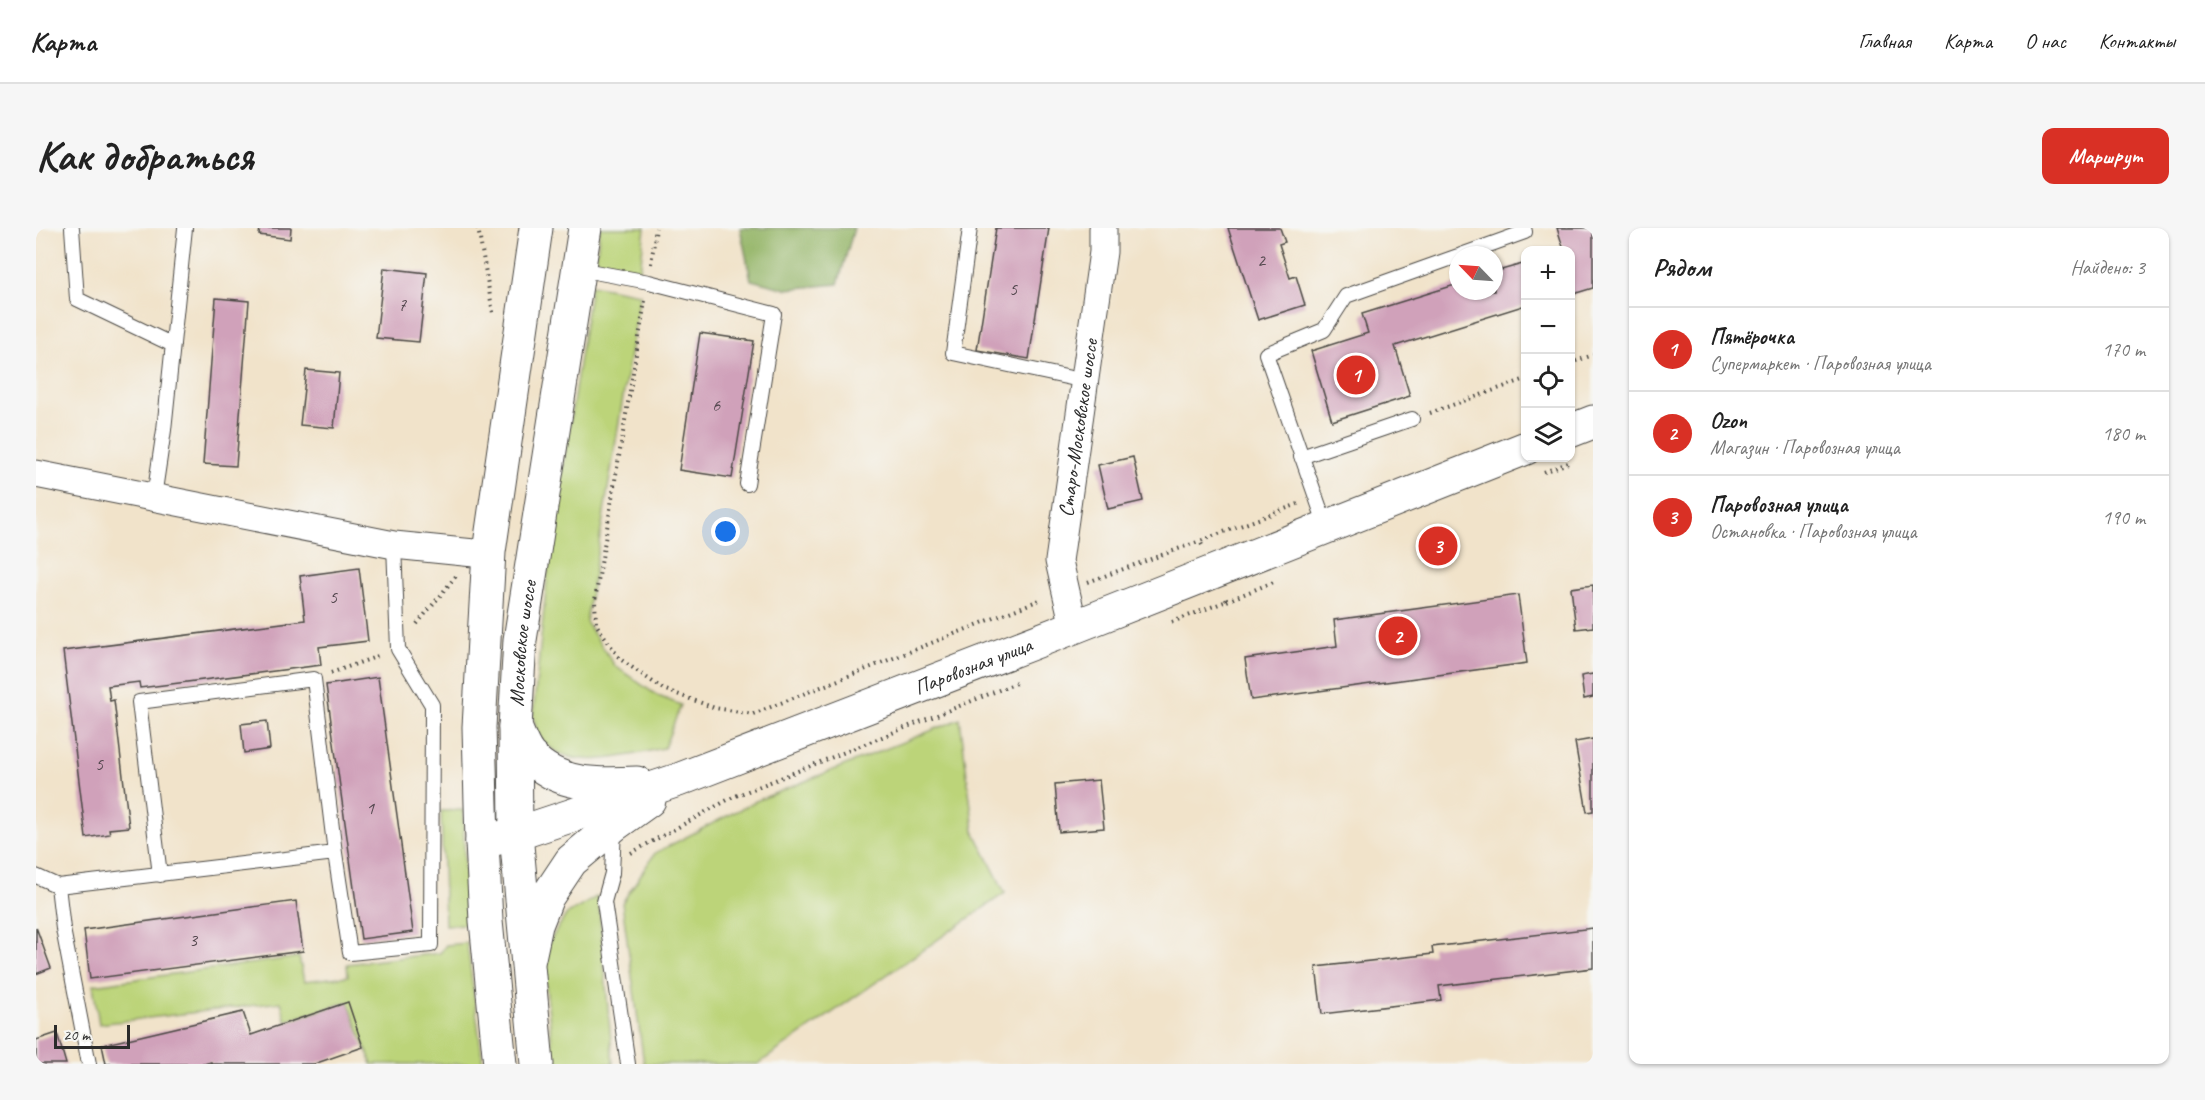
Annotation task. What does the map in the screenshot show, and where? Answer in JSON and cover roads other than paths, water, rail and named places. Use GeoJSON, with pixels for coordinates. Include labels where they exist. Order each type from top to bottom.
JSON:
{"type":"FeatureCollection","features":[{"type":"Feature","properties":{"kind":"main road","name":"Московское шоссе"},"geometry":{"type":"LineString","coordinates":[[500,1064],[486,921],[479,727],[489,552],[536,228]]}},
{"type":"Feature","properties":{"kind":"main road","name":"Московское шоссе"},"geometry":{"type":"LineString","coordinates":[[537,1064],[516,834],[515,727],[520,640],[585,228]]}},
{"type":"Feature","properties":{"kind":"main road"},"geometry":{"type":"LineString","coordinates":[[1575,429],[1593,422]]}},
{"type":"Feature","properties":{"kind":"main road","name":"Паровозная улица"},"geometry":{"type":"LineString","coordinates":[[482,842],[516,834],[678,780],[1074,627],[1213,572],[1320,512],[1521,450]]}},
{"type":"Feature","properties":{"kind":"main road"},"geometry":{"type":"LineString","coordinates":[[515,727],[528,754],[546,770],[570,782],[604,785],[678,780]]}},
{"type":"Feature","properties":{"kind":"main road"},"geometry":{"type":"LineString","coordinates":[[527,969],[536,925],[547,897],[571,861],[614,825],[678,780]]}},
{"type":"Feature","properties":{"kind":"street","name":"Старо-Московское шоссе"},"geometry":{"type":"LineString","coordinates":[[1074,627],[1059,561],[1103,252],[1103,228]]}},
{"type":"Feature","properties":{"kind":"street"},"geometry":{"type":"LineString","coordinates":[[36,474],[394,545],[474,553],[489,552]]}},
{"type":"Feature","properties":{"kind":"lane"},"geometry":{"type":"LineString","coordinates":[[72,228],[76,299],[173,345]]}},
{"type":"Feature","properties":{"kind":"lane"},"geometry":{"type":"LineString","coordinates":[[154,497],[164,430],[185,228]]}},
{"type":"Feature","properties":{"kind":"lane"},"geometry":{"type":"LineString","coordinates":[[970,228],[953,353],[1085,381]]}},
{"type":"Feature","properties":{"kind":"lane"},"geometry":{"type":"LineString","coordinates":[[1485,246],[1525,232],[1524,228]]}},
{"type":"Feature","properties":{"kind":"lane"},"geometry":{"type":"LineString","coordinates":[[1320,512],[1266,354],[1324,330],[1346,296],[1449,259]]}},
{"type":"Feature","properties":{"kind":"lane"},"geometry":{"type":"LineString","coordinates":[[578,269],[649,282],[774,314],[747,484]]}},
{"type":"Feature","properties":{"kind":"lane"},"geometry":{"type":"LineString","coordinates":[[1301,457],[1412,419]]}},
{"type":"Feature","properties":{"kind":"lane"},"geometry":{"type":"LineString","coordinates":[[160,875],[139,702],[314,679],[335,853],[350,953],[431,945],[432,705],[398,649],[394,545]]}},
{"type":"Feature","properties":{"kind":"lane"},"geometry":{"type":"LineString","coordinates":[[614,825],[612,873],[604,902],[627,1064]]}},
{"type":"Feature","properties":{"kind":"lane"},"geometry":{"type":"LineString","coordinates":[[36,876],[58,886],[335,853]]}},
{"type":"Feature","properties":{"kind":"lane"},"geometry":{"type":"LineString","coordinates":[[58,886],[63,929],[89,1064]]}},
{"type":"Feature","properties":{"kind":"place","name":"Пятёрочка"},"geometry":{"type":"Point","coordinates":[1356,375]}},
{"type":"Feature","properties":{"kind":"place","name":"Паровозная улица"},"geometry":{"type":"Point","coordinates":[1438,546]}},
{"type":"Feature","properties":{"kind":"place","name":"Ozon"},"geometry":{"type":"Point","coordinates":[1398,636]}}]}
